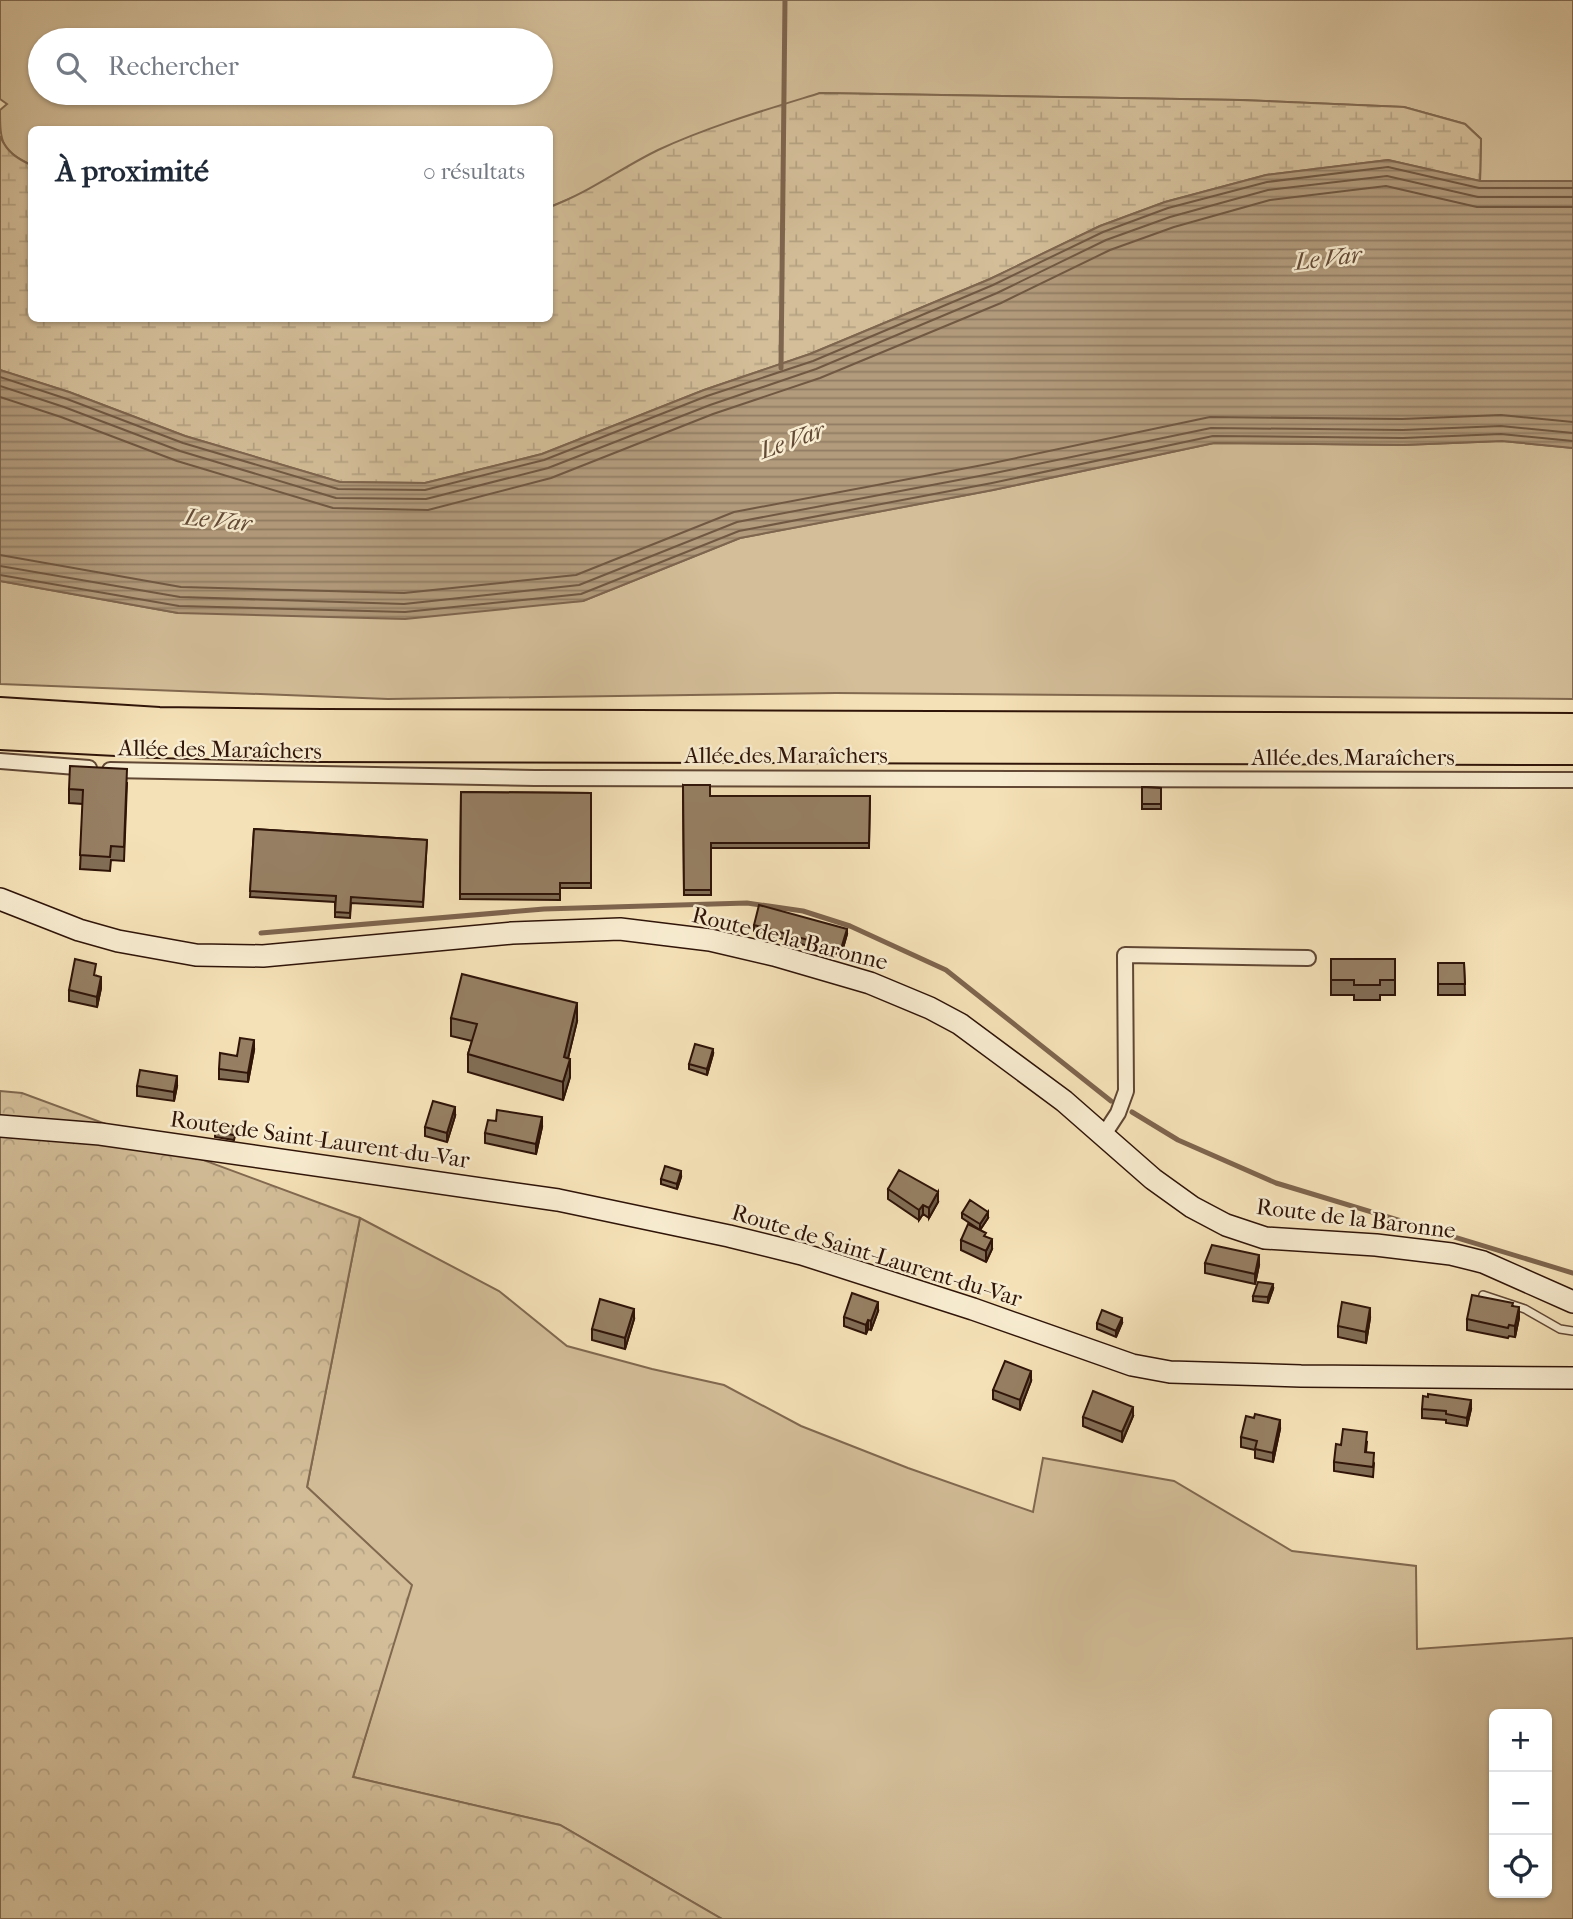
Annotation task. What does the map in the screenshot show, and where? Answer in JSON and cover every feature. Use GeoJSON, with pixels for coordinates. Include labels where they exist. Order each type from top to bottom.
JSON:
{"type":"FeatureCollection","features":[{"type":"Feature","properties":{"kind":"highway"},"geometry":{"type":"LineString","coordinates":[[0,711],[159,721],[321,723],[1573,727]]}},
{"type":"Feature","properties":{"kind":"highway"},"geometry":{"type":"LineString","coordinates":[[0,736],[155,744],[318,748],[1573,751]]}},
{"type":"Feature","properties":{"kind":"main road","name":"Route de la Baronne"},"geometry":{"type":"LineString","coordinates":[[0,899],[79,930],[165,950],[208,956],[263,956],[512,933],[620,929],[710,940],[850,975],[930,1008],[996,1048],[1064,1101],[1153,1179],[1192,1207],[1226,1225],[1265,1238],[1376,1245],[1451,1254],[1483,1262],[1573,1302]]}},
{"type":"Feature","properties":{"kind":"main road","name":"Route de Saint-Laurent-du-Var"},"geometry":{"type":"LineString","coordinates":[[0,1126],[100,1134],[558,1200],[802,1254],[973,1309],[1132,1365],[1170,1372],[1573,1378]]}},
{"type":"Feature","properties":{"kind":"street","name":"Allée des Maraîchers"},"geometry":{"type":"LineString","coordinates":[[0,761],[119,771],[535,778],[1573,780]]}},
{"type":"Feature","properties":{"kind":"street"},"geometry":{"type":"LineString","coordinates":[[1103,1136],[1118,1113],[1126,1090],[1125,955],[1308,958]]}},
{"type":"Feature","properties":{"kind":"lane"},"geometry":{"type":"LineString","coordinates":[[1483,1295],[1525,1309],[1560,1329],[1573,1331]]}},
{"type":"Feature","properties":{"kind":"green space"},"geometry":{"type":"Polygon","coordinates":[[[0,0],[1573,0],[1573,181],[1480,181],[1481,139],[1465,124],[1404,107],[1240,100],[820,93],[553,206],[553,126],[28,126],[28,164],[14,155],[4,144],[0,110],[7,104],[0,99],[0,0]]]}},
{"type":"Feature","properties":{"kind":"green space"},"geometry":{"type":"Polygon","coordinates":[[[820,93],[1240,100],[1404,107],[1465,124],[1481,139],[1480,181],[1388,160],[1266,175],[1165,202],[1100,226],[990,279],[810,354],[704,390],[542,454],[425,483],[340,482],[185,436],[69,392],[0,370],[0,136],[12,154],[28,164],[28,322],[553,322],[553,206],[578,195],[658,150],[738,119],[820,93]]]}},
{"type":"Feature","properties":{"kind":"green space"},"geometry":{"type":"Polygon","coordinates":[[[1502,441],[1573,448],[1573,699],[836,693],[388,699],[0,684],[0,581],[178,613],[583,601],[740,538],[993,490],[1214,443],[1403,445],[1502,441]]]}},
{"type":"Feature","properties":{"kind":"green space"},"geometry":{"type":"Polygon","coordinates":[[[0,1091],[22,1093],[360,1218],[307,1487],[412,1585],[353,1777],[560,1825],[722,1919],[0,1919],[0,1091]]]}},
{"type":"Feature","properties":{"kind":"green space"},"geometry":{"type":"Polygon","coordinates":[[[360,1218],[499,1291],[567,1346],[724,1385],[801,1426],[908,1468],[1033,1512],[1043,1458],[1174,1481],[1292,1551],[1416,1566],[1417,1649],[1573,1638],[1573,1919],[722,1919],[560,1825],[353,1777],[411,1585],[307,1487],[360,1218]]]}},
{"type":"Feature","properties":{"kind":"water","name":"Le Var"},"geometry":{"type":"Polygon","coordinates":[[[1388,160],[1480,181],[1573,181],[1573,448],[1502,441],[1403,445],[1214,443],[993,490],[740,538],[583,601],[405,619],[178,613],[0,581],[0,370],[69,392],[185,436],[340,482],[425,483],[542,454],[704,390],[810,354],[990,279],[1100,226],[1165,202],[1266,175],[1388,160]]]}},
{"type":"Feature","properties":{"kind":"building"},"geometry":{"type":"Polygon","coordinates":[[[70,766],[127,769],[124,847],[111,846],[110,857],[80,855],[83,790],[69,789],[70,766]]]}},
{"type":"Feature","properties":{"kind":"building"},"geometry":{"type":"Polygon","coordinates":[[[683,785],[710,785],[710,796],[870,796],[869,843],[711,843],[711,890],[684,890],[683,785]]]}},
{"type":"Feature","properties":{"kind":"building"},"geometry":{"type":"Polygon","coordinates":[[[1142,787],[1161,788],[1161,804],[1142,804],[1142,787]]]}},
{"type":"Feature","properties":{"kind":"building"},"geometry":{"type":"Polygon","coordinates":[[[461,792],[591,793],[591,883],[560,883],[560,894],[460,894],[461,792]]]}},
{"type":"Feature","properties":{"kind":"building"},"geometry":{"type":"Polygon","coordinates":[[[254,829],[427,840],[423,902],[351,897],[350,913],[335,912],[336,896],[250,891],[254,829]]]}},
{"type":"Feature","properties":{"kind":"building"},"geometry":{"type":"Polygon","coordinates":[[[759,905],[847,929],[841,949],[754,925],[759,905]]]}},
{"type":"Feature","properties":{"kind":"building"},"geometry":{"type":"Polygon","coordinates":[[[75,959],[96,964],[94,975],[101,977],[97,997],[69,990],[75,959]]]}},
{"type":"Feature","properties":{"kind":"building"},"geometry":{"type":"Polygon","coordinates":[[[1331,959],[1395,959],[1395,980],[1380,980],[1380,985],[1354,985],[1354,980],[1331,980],[1331,959]]]}},
{"type":"Feature","properties":{"kind":"building"},"geometry":{"type":"Polygon","coordinates":[[[1438,963],[1464,963],[1465,984],[1438,984],[1438,963]]]}},
{"type":"Feature","properties":{"kind":"building"},"geometry":{"type":"Polygon","coordinates":[[[462,974],[577,1003],[564,1057],[570,1059],[563,1082],[468,1054],[477,1024],[451,1018],[462,974]]]}},
{"type":"Feature","properties":{"kind":"building"},"geometry":{"type":"Polygon","coordinates":[[[240,1038],[254,1040],[248,1073],[219,1069],[220,1053],[237,1056],[240,1038]]]}},
{"type":"Feature","properties":{"kind":"building"},"geometry":{"type":"Polygon","coordinates":[[[695,1044],[713,1049],[707,1069],[689,1064],[695,1044]]]}},
{"type":"Feature","properties":{"kind":"building"},"geometry":{"type":"Polygon","coordinates":[[[140,1070],[177,1076],[174,1092],[137,1086],[140,1070]]]}},
{"type":"Feature","properties":{"kind":"building"},"geometry":{"type":"Polygon","coordinates":[[[433,1101],[455,1107],[447,1133],[425,1127],[433,1101]]]}},
{"type":"Feature","properties":{"kind":"building"},"geometry":{"type":"Polygon","coordinates":[[[497,1110],[542,1117],[536,1144],[485,1133],[488,1120],[496,1121],[497,1110]]]}},
{"type":"Feature","properties":{"kind":"building"},"geometry":{"type":"Polygon","coordinates":[[[217,1122],[236,1127],[234,1135],[215,1132],[217,1122]]]}},
{"type":"Feature","properties":{"kind":"building"},"geometry":{"type":"Polygon","coordinates":[[[665,1166],[681,1171],[677,1184],[661,1179],[665,1166]]]}},
{"type":"Feature","properties":{"kind":"building"},"geometry":{"type":"Polygon","coordinates":[[[899,1170],[938,1192],[929,1208],[923,1205],[919,1210],[888,1189],[899,1170]]]}},
{"type":"Feature","properties":{"kind":"building"},"geometry":{"type":"Polygon","coordinates":[[[970,1200],[988,1212],[980,1224],[962,1213],[970,1200]]]}},
{"type":"Feature","properties":{"kind":"building"},"geometry":{"type":"Polygon","coordinates":[[[968,1224],[992,1239],[986,1251],[961,1240],[968,1224]]]}},
{"type":"Feature","properties":{"kind":"building"},"geometry":{"type":"Polygon","coordinates":[[[1212,1245],[1259,1255],[1255,1274],[1205,1263],[1212,1245]]]}},
{"type":"Feature","properties":{"kind":"building"},"geometry":{"type":"Polygon","coordinates":[[[1258,1282],[1273,1284],[1268,1297],[1253,1296],[1258,1282]]]}},
{"type":"Feature","properties":{"kind":"building"},"geometry":{"type":"Polygon","coordinates":[[[852,1293],[878,1302],[871,1321],[868,1320],[866,1325],[844,1317],[852,1293]]]}},
{"type":"Feature","properties":{"kind":"building"},"geometry":{"type":"Polygon","coordinates":[[[1472,1295],[1513,1303],[1512,1306],[1519,1307],[1515,1326],[1509,1325],[1508,1328],[1467,1319],[1472,1295]]]}},
{"type":"Feature","properties":{"kind":"building"},"geometry":{"type":"Polygon","coordinates":[[[600,1299],[634,1309],[625,1338],[592,1329],[600,1299]]]}},
{"type":"Feature","properties":{"kind":"building"},"geometry":{"type":"Polygon","coordinates":[[[1342,1302],[1370,1308],[1366,1332],[1338,1326],[1342,1302]]]}},
{"type":"Feature","properties":{"kind":"building"},"geometry":{"type":"Polygon","coordinates":[[[1102,1310],[1122,1318],[1116,1331],[1097,1323],[1102,1310]]]}},
{"type":"Feature","properties":{"kind":"building"},"geometry":{"type":"Polygon","coordinates":[[[1005,1361],[1031,1371],[1020,1400],[993,1390],[1005,1361]]]}},
{"type":"Feature","properties":{"kind":"building"},"geometry":{"type":"Polygon","coordinates":[[[1093,1391],[1133,1407],[1122,1432],[1083,1417],[1093,1391]]]}},
{"type":"Feature","properties":{"kind":"building"},"geometry":{"type":"Polygon","coordinates":[[[1428,1394],[1471,1400],[1467,1418],[1446,1414],[1446,1411],[1422,1409],[1423,1396],[1428,1397],[1428,1394]]]}},
{"type":"Feature","properties":{"kind":"building"},"geometry":{"type":"Polygon","coordinates":[[[1255,1414],[1280,1420],[1273,1453],[1255,1449],[1257,1441],[1241,1437],[1246,1416],[1254,1418],[1255,1414]]]}},
{"type":"Feature","properties":{"kind":"building"},"geometry":{"type":"Polygon","coordinates":[[[1343,1429],[1367,1432],[1365,1452],[1374,1453],[1373,1467],[1334,1462],[1336,1444],[1341,1445],[1343,1429]]]}},
{"type":"Feature","properties":{"kind":"waterway"},"geometry":{"type":"LineString","coordinates":[[781,368],[785,0]]}},
{"type":"Feature","properties":{"kind":"waterway"},"geometry":{"type":"LineString","coordinates":[[261,933],[544,909],[747,903],[803,911],[850,926],[946,970],[1111,1101]]}},
{"type":"Feature","properties":{"kind":"waterway"},"geometry":{"type":"LineString","coordinates":[[1132,1112],[1178,1140],[1276,1183],[1573,1273]]}}]}
